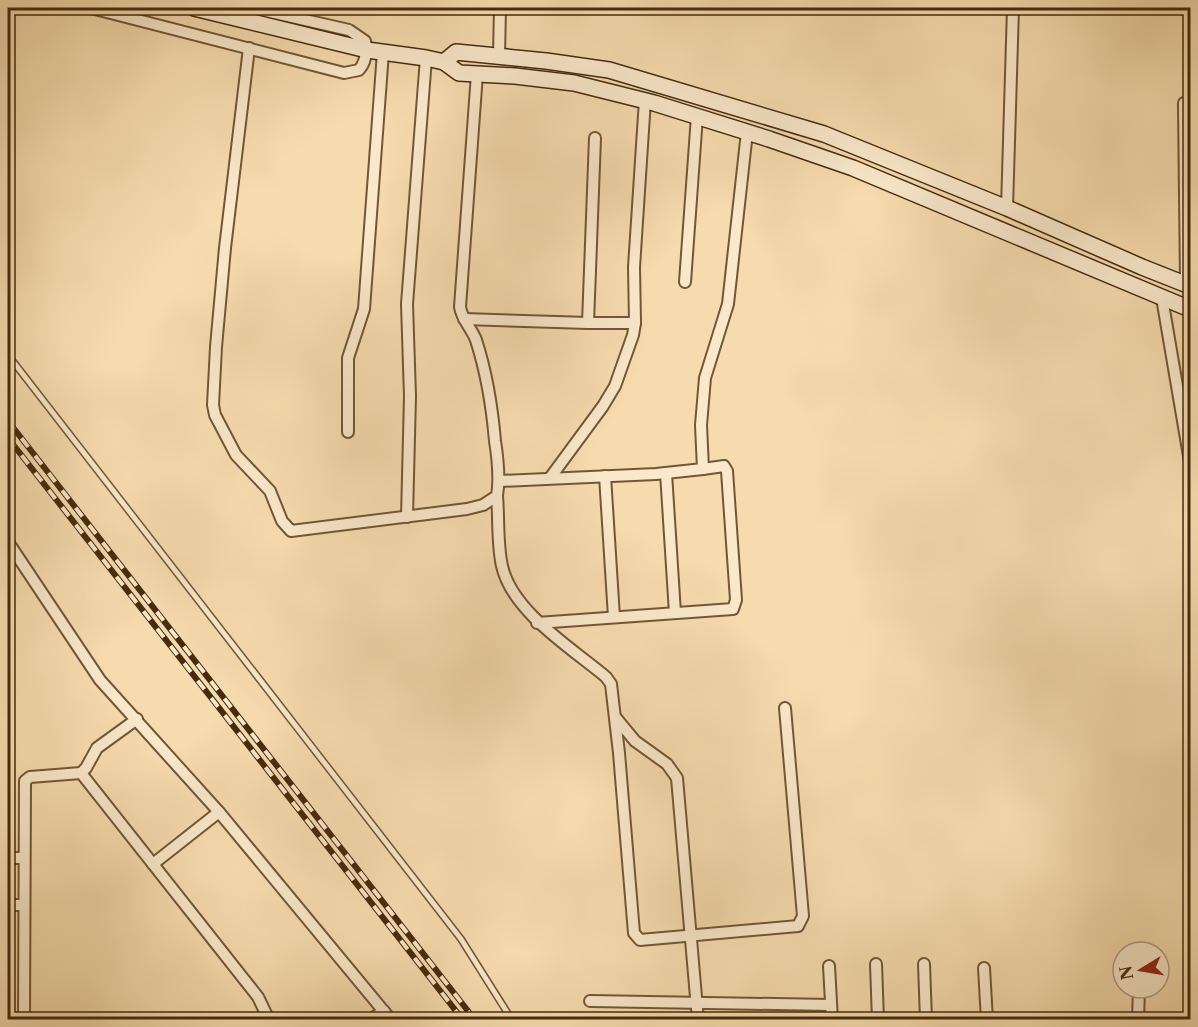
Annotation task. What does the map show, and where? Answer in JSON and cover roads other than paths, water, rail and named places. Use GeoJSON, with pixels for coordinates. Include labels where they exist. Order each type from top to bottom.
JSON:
{"type":"FeatureCollection","features":[{"type":"Feature","properties":{"kind":"main road"},"geometry":{"type":"LineString","coordinates":[[195,8],[367,50],[426,57],[444,62],[459,74],[574,83],[645,100],[854,168],[1191,309]]}},
{"type":"Feature","properties":{"kind":"main road"},"geometry":{"type":"LineString","coordinates":[[444,62],[456,52],[499,56],[609,70],[683,91],[824,134],[1189,285]]}},
{"type":"Feature","properties":{"kind":"street"},"geometry":{"type":"LineString","coordinates":[[91,8],[344,73],[359,70],[363,66],[367,50],[365,41],[349,30],[252,8]]}},
{"type":"Feature","properties":{"kind":"street"},"geometry":{"type":"LineString","coordinates":[[499,56],[500,8]]}},
{"type":"Feature","properties":{"kind":"street"},"geometry":{"type":"LineString","coordinates":[[1007,208],[1013,8]]}},
{"type":"Feature","properties":{"kind":"street"},"geometry":{"type":"LineString","coordinates":[[249,48],[223,270],[213,405],[215,415],[240,461],[270,491],[282,521],[291,531],[483,506],[498,496]]}},
{"type":"Feature","properties":{"kind":"street"},"geometry":{"type":"LineString","coordinates":[[348,432],[348,358],[364,309],[383,52]]}},
{"type":"Feature","properties":{"kind":"street"},"geometry":{"type":"LineString","coordinates":[[407,517],[410,396],[407,304],[426,57]]}},
{"type":"Feature","properties":{"kind":"street"},"geometry":{"type":"LineString","coordinates":[[477,74],[459,308],[475,336],[490,397],[500,481],[498,496],[502,567],[516,595],[537,623],[606,676],[611,684],[616,718],[634,933],[640,940],[798,926],[801,922],[803,916],[785,708]]}},
{"type":"Feature","properties":{"kind":"street"},"geometry":{"type":"LineString","coordinates":[[550,478],[615,386],[635,323],[633,281],[645,100]]}},
{"type":"Feature","properties":{"kind":"street"},"geometry":{"type":"LineString","coordinates":[[1184,103],[1189,285]]}},
{"type":"Feature","properties":{"kind":"street"},"geometry":{"type":"LineString","coordinates":[[685,282],[697,116]]}},
{"type":"Feature","properties":{"kind":"street"},"geometry":{"type":"LineString","coordinates":[[703,469],[701,424],[705,378],[728,304],[747,132]]}},
{"type":"Feature","properties":{"kind":"street"},"geometry":{"type":"LineString","coordinates":[[588,323],[595,138]]}},
{"type":"Feature","properties":{"kind":"street"},"geometry":{"type":"LineString","coordinates":[[1162,298],[1191,462]]}},
{"type":"Feature","properties":{"kind":"street"},"geometry":{"type":"LineString","coordinates":[[464,319],[635,323]]}},
{"type":"Feature","properties":{"kind":"street"},"geometry":{"type":"LineString","coordinates":[[500,481],[666,473],[724,466],[727,471],[735,606],[729,610],[537,623]]}},
{"type":"Feature","properties":{"kind":"street"},"geometry":{"type":"LineString","coordinates":[[666,473],[675,613]]}},
{"type":"Feature","properties":{"kind":"street"},"geometry":{"type":"LineString","coordinates":[[605,476],[614,617]]}},
{"type":"Feature","properties":{"kind":"street"},"geometry":{"type":"LineString","coordinates":[[8,542],[100,680],[219,812],[387,1015],[370,1020]]}},
{"type":"Feature","properties":{"kind":"street"},"geometry":{"type":"LineString","coordinates":[[616,718],[635,741],[666,764],[677,778],[698,1020]]}},
{"type":"Feature","properties":{"kind":"street"},"geometry":{"type":"LineString","coordinates":[[24,1020],[25,781],[30,777],[81,773],[97,748],[137,719]]}},
{"type":"Feature","properties":{"kind":"street"},"geometry":{"type":"LineString","coordinates":[[81,773],[258,996],[269,1020]]}},
{"type":"Feature","properties":{"kind":"street"},"geometry":{"type":"LineString","coordinates":[[153,864],[219,812]]}},
{"type":"Feature","properties":{"kind":"street"},"geometry":{"type":"LineString","coordinates":[[8,858],[24,858]]}},
{"type":"Feature","properties":{"kind":"street"},"geometry":{"type":"LineString","coordinates":[[8,905],[24,905]]}},
{"type":"Feature","properties":{"kind":"street"},"geometry":{"type":"LineString","coordinates":[[876,964],[878,1020]]}},
{"type":"Feature","properties":{"kind":"street"},"geometry":{"type":"LineString","coordinates":[[924,964],[926,1020]]}},
{"type":"Feature","properties":{"kind":"street"},"geometry":{"type":"LineString","coordinates":[[829,966],[832,1020]]}},
{"type":"Feature","properties":{"kind":"street"},"geometry":{"type":"LineString","coordinates":[[984,968],[987,1020]]}},
{"type":"Feature","properties":{"kind":"street"},"geometry":{"type":"LineString","coordinates":[[1138,1020],[1139,1000]]}},
{"type":"Feature","properties":{"kind":"street"},"geometry":{"type":"LineString","coordinates":[[590,1001],[831,1005]]}},
{"type":"Feature","properties":{"kind":"lane"},"geometry":{"type":"LineString","coordinates":[[8,355],[460,939],[512,1020]]}},
{"type":"Feature","properties":{"kind":"railway"},"geometry":{"type":"LineString","coordinates":[[8,421],[475,1020]]}},
{"type":"Feature","properties":{"kind":"railway"},"geometry":{"type":"LineString","coordinates":[[8,438],[463,1020]]}}]}
